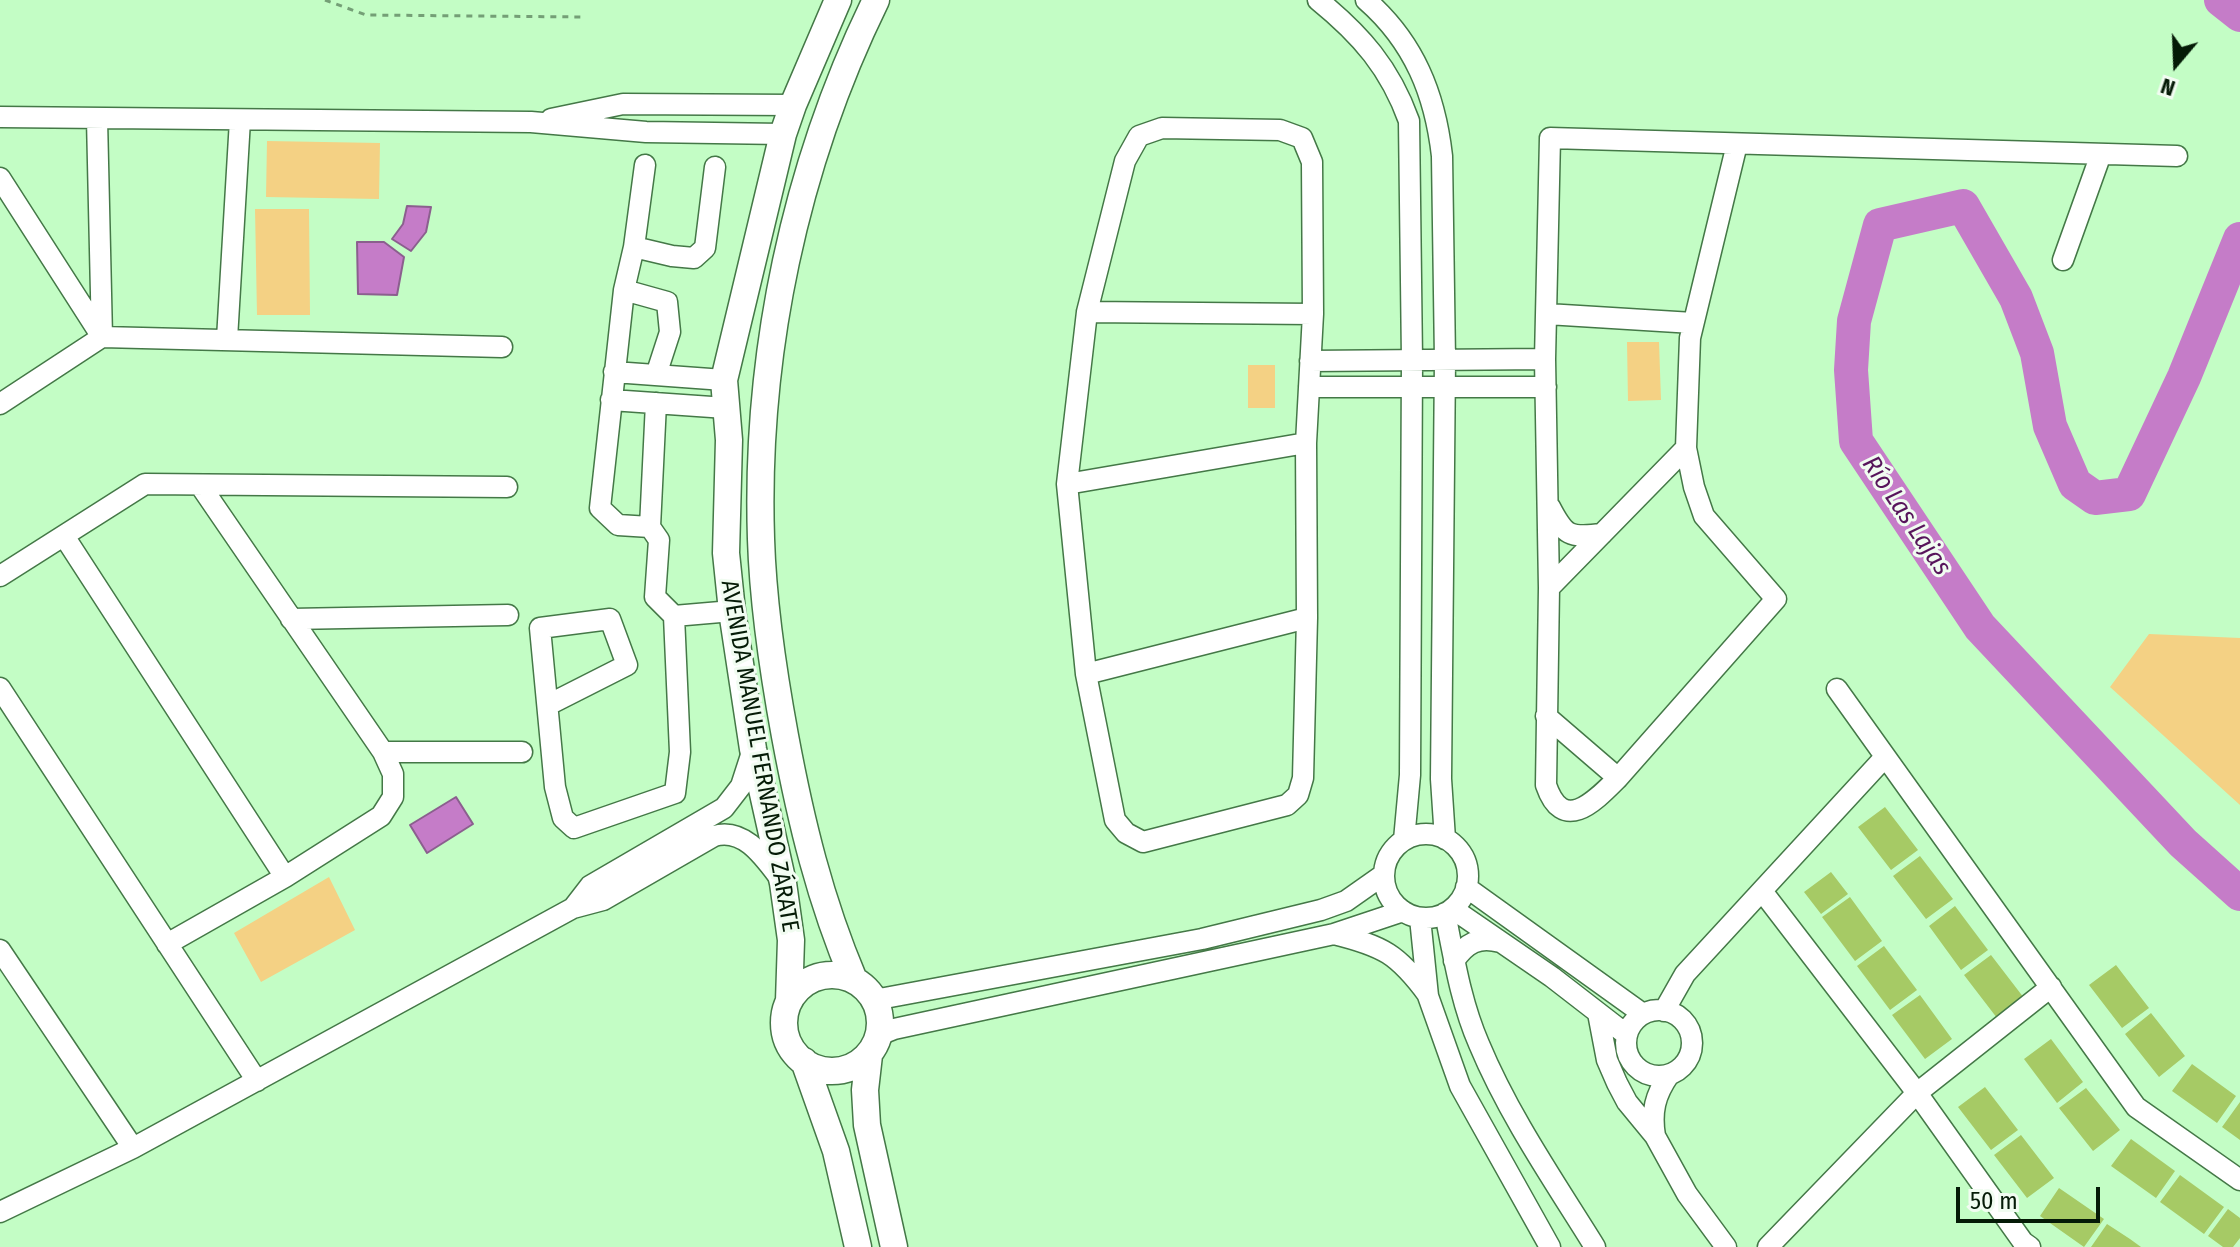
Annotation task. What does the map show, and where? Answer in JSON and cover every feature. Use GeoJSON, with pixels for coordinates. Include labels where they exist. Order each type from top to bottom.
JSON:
{"type":"FeatureCollection","features":[{"type":"Feature","properties":{"kind":"main road","name":"AVENIDA MANUEL FERNANDO ZÁRATE"},"geometry":{"type":"LineString","coordinates":[[789,1001],[791,940],[783,883],[753,749],[732,611],[726,553],[729,440],[724,380],[783,134],[838,0]]}},
{"type":"Feature","properties":{"kind":"main road","name":"AVENIDA MANUEL FERNANDO ZÁRATE"},"geometry":{"type":"LineString","coordinates":[[854,980],[831,926],[811,861],[772,665],[761,539],[762,433],[775,317],[800,205],[824,123],[859,34],[876,0]]}},
{"type":"Feature","properties":{"kind":"main road"},"geometry":{"type":"LineString","coordinates":[[856,1247],[847,1198],[822,1106],[804,1061],[787,1040],[785,1014],[789,1001],[809,981],[824,976],[854,980],[866,988],[874,1000],[880,1023],[865,1090],[867,1125],[894,1247]]}},
{"type":"Feature","properties":{"kind":"main road"},"geometry":{"type":"LineString","coordinates":[[804,1061],[830,1071],[844,1069],[874,1045]]}},
{"type":"Feature","properties":{"kind":"main road"},"geometry":{"type":"LineString","coordinates":[[883,1189],[902,1247]]}},
{"type":"Feature","properties":{"kind":"street"},"geometry":{"type":"LineString","coordinates":[[1318,0],[1354,31],[1383,66],[1399,91],[1409,121],[1412,360],[1410,775],[1404,840]]}},
{"type":"Feature","properties":{"kind":"street"},"geometry":{"type":"LineString","coordinates":[[1354,31],[1373,2],[1421,70],[1439,126],[1445,360],[1441,779],[1445,839]]}},
{"type":"Feature","properties":{"kind":"street"},"geometry":{"type":"LineString","coordinates":[[531,122],[623,104],[793,105]]}},
{"type":"Feature","properties":{"kind":"street"},"geometry":{"type":"LineString","coordinates":[[0,117],[531,122],[646,132],[783,134]]}},
{"type":"Feature","properties":{"kind":"street"},"geometry":{"type":"LineString","coordinates":[[97,119],[102,337]]}},
{"type":"Feature","properties":{"kind":"street"},"geometry":{"type":"LineString","coordinates":[[227,339],[240,120]]}},
{"type":"Feature","properties":{"kind":"street"},"geometry":{"type":"LineString","coordinates":[[1162,128],[1280,130],[1302,138],[1312,162],[1313,314],[1306,443],[1307,618],[1303,778],[1298,795],[1287,805],[1143,842],[1126,833],[1115,820],[1086,674],[1067,484],[1087,312],[1125,161],[1139,136],[1162,128]]}},
{"type":"Feature","properties":{"kind":"street"},"geometry":{"type":"LineString","coordinates":[[1737,144],[1690,338],[1686,448],[1704,516],[1776,599],[1618,778],[1590,805],[1576,810],[1562,810],[1551,800],[1546,785],[1549,588],[1545,359],[1550,138],[2177,156]]}},
{"type":"Feature","properties":{"kind":"street"},"geometry":{"type":"LineString","coordinates":[[2063,260],[2101,154]]}},
{"type":"Feature","properties":{"kind":"street"},"geometry":{"type":"LineString","coordinates":[[645,165],[634,247],[624,290],[600,508],[618,525],[650,527]]}},
{"type":"Feature","properties":{"kind":"street"},"geometry":{"type":"LineString","coordinates":[[634,247],[694,258],[705,248],[715,167]]}},
{"type":"Feature","properties":{"kind":"street"},"geometry":{"type":"LineString","coordinates":[[0,178],[102,337]]}},
{"type":"Feature","properties":{"kind":"street"},"geometry":{"type":"LineString","coordinates":[[624,290],[667,302],[670,332],[656,375]]}},
{"type":"Feature","properties":{"kind":"street"},"geometry":{"type":"LineString","coordinates":[[1087,312],[1313,314]]}},
{"type":"Feature","properties":{"kind":"street"},"geometry":{"type":"LineString","coordinates":[[1547,314],[1693,323]]}},
{"type":"Feature","properties":{"kind":"street"},"geometry":{"type":"LineString","coordinates":[[2,399],[102,337],[502,347]]}},
{"type":"Feature","properties":{"kind":"street"},"geometry":{"type":"LineString","coordinates":[[1310,361],[1545,359]]}},
{"type":"Feature","properties":{"kind":"street"},"geometry":{"type":"LineString","coordinates":[[614,372],[724,380]]}},
{"type":"Feature","properties":{"kind":"street"},"geometry":{"type":"LineString","coordinates":[[1309,387],[1546,387]]}},
{"type":"Feature","properties":{"kind":"street"},"geometry":{"type":"LineString","coordinates":[[611,400],[726,408]]}},
{"type":"Feature","properties":{"kind":"street"},"geometry":{"type":"LineString","coordinates":[[548,705],[627,665],[610,619],[540,628],[555,787],[563,818],[574,828],[675,793],[680,752],[674,616],[655,597],[659,540],[650,527],[656,403]]}},
{"type":"Feature","properties":{"kind":"street"},"geometry":{"type":"LineString","coordinates":[[1067,484],[1306,443]]}},
{"type":"Feature","properties":{"kind":"street"},"geometry":{"type":"LineString","coordinates":[[1549,588],[1686,448]]}},
{"type":"Feature","properties":{"kind":"street"},"geometry":{"type":"LineString","coordinates":[[0,576],[145,484],[507,487]]}},
{"type":"Feature","properties":{"kind":"street"},"geometry":{"type":"LineString","coordinates":[[167,944],[285,877],[381,816],[393,797],[393,774],[383,752],[200,485]]}},
{"type":"Feature","properties":{"kind":"street"},"geometry":{"type":"LineString","coordinates":[[1547,502],[1557,521],[1570,534],[1579,537],[1602,534]]}},
{"type":"Feature","properties":{"kind":"street"},"geometry":{"type":"LineString","coordinates":[[64,536],[285,877]]}},
{"type":"Feature","properties":{"kind":"street"},"geometry":{"type":"LineString","coordinates":[[674,616],[732,611]]}},
{"type":"Feature","properties":{"kind":"street"},"geometry":{"type":"LineString","coordinates":[[291,619],[508,615]]}},
{"type":"Feature","properties":{"kind":"street"},"geometry":{"type":"LineString","coordinates":[[1086,674],[1307,618]]}},
{"type":"Feature","properties":{"kind":"street"},"geometry":{"type":"LineString","coordinates":[[0,688],[257,1081]]}},
{"type":"Feature","properties":{"kind":"street"},"geometry":{"type":"LineString","coordinates":[[1837,689],[2136,1107],[2240,1180]]}},
{"type":"Feature","properties":{"kind":"street"},"geometry":{"type":"LineString","coordinates":[[1546,716],[1618,778]]}},
{"type":"Feature","properties":{"kind":"street"},"geometry":{"type":"LineString","coordinates":[[0,1212],[133,1148],[573,908],[603,900],[714,836],[741,786],[753,749]]}},
{"type":"Feature","properties":{"kind":"street"},"geometry":{"type":"LineString","coordinates":[[383,752],[522,752]]}},
{"type":"Feature","properties":{"kind":"street"},"geometry":{"type":"LineString","coordinates":[[1664,1011],[1685,974],[1885,757]]}},
{"type":"Feature","properties":{"kind":"street"},"geometry":{"type":"LineString","coordinates":[[718,825],[740,837],[762,857],[783,883]]}},
{"type":"Feature","properties":{"kind":"street"},"geometry":{"type":"LineString","coordinates":[[1550,1247],[1460,1086],[1428,996],[1412,914],[1392,902],[1385,889],[1383,875],[1393,849],[1417,835],[1431,834],[1445,839],[1456,847],[1464,859],[1468,873],[1466,887],[1449,911],[1454,961],[1465,1007],[1517,1122],[1595,1247]]}},
{"type":"Feature","properties":{"kind":"street"},"geometry":{"type":"LineString","coordinates":[[874,1000],[1217,936],[1346,901],[1383,875]]}},
{"type":"Feature","properties":{"kind":"street"},"geometry":{"type":"LineString","coordinates":[[1466,887],[1643,1014]]}},
{"type":"Feature","properties":{"kind":"street"},"geometry":{"type":"LineString","coordinates":[[1762,891],[1917,1093],[2024,1245]]}},
{"type":"Feature","properties":{"kind":"street"},"geometry":{"type":"LineString","coordinates":[[874,1045],[894,1029],[1334,934],[1412,914],[1449,911],[1531,962],[1598,1013],[1627,1044],[1639,1069],[1659,1076],[1669,1075]]}},
{"type":"Feature","properties":{"kind":"street"},"geometry":{"type":"LineString","coordinates":[[1334,934],[1366,942],[1391,954],[1409,970],[1428,996]]}},
{"type":"Feature","properties":{"kind":"street"},"geometry":{"type":"LineString","coordinates":[[1454,961],[1462,949],[1474,941],[1488,939],[1502,943]]}},
{"type":"Feature","properties":{"kind":"street"},"geometry":{"type":"LineString","coordinates":[[1531,962],[1545,944]]}},
{"type":"Feature","properties":{"kind":"street"},"geometry":{"type":"LineString","coordinates":[[0,950],[133,1148]]}},
{"type":"Feature","properties":{"kind":"street"},"geometry":{"type":"LineString","coordinates":[[1768,1247],[1917,1093],[2051,987]]}},
{"type":"Feature","properties":{"kind":"street"},"geometry":{"type":"LineString","coordinates":[[1617,1083],[1630,1027],[1643,1014],[1664,1011],[1681,1018],[1691,1034],[1692,1044],[1685,1063],[1669,1075],[1659,1088],[1654,1103],[1655,1136]]}},
{"type":"Feature","properties":{"kind":"street"},"geometry":{"type":"LineString","coordinates":[[1598,1013],[1607,1060],[1627,1102],[1655,1136],[1687,1194],[1726,1247]]}},
{"type":"Feature","properties":{"kind":"path"},"geometry":{"type":"LineString","coordinates":[[325,0],[366,15],[582,17]]}},
{"type":"Feature","properties":{"kind":"shaded area"},"geometry":{"type":"Polygon","coordinates":[[[267,141],[380,143],[379,199],[266,197],[267,141]]]}},
{"type":"Feature","properties":{"kind":"shaded area"},"geometry":{"type":"Polygon","coordinates":[[[407,206],[431,207],[426,232],[411,251],[392,239],[403,224],[407,206]]]}},
{"type":"Feature","properties":{"kind":"shaded area"},"geometry":{"type":"Polygon","coordinates":[[[255,209],[309,209],[310,315],[257,315],[255,209]]]}},
{"type":"Feature","properties":{"kind":"shaded area"},"geometry":{"type":"Polygon","coordinates":[[[357,242],[384,242],[404,257],[397,295],[358,294],[357,242]]]}},
{"type":"Feature","properties":{"kind":"shaded area"},"geometry":{"type":"Polygon","coordinates":[[[1627,342],[1659,342],[1661,400],[1628,401],[1627,342]]]}},
{"type":"Feature","properties":{"kind":"shaded area"},"geometry":{"type":"Polygon","coordinates":[[[1248,365],[1275,365],[1275,408],[1248,408],[1248,365]]]}},
{"type":"Feature","properties":{"kind":"shaded area"},"geometry":{"type":"Polygon","coordinates":[[[2149,634],[2240,638],[2240,805],[2110,687],[2149,634]]]}},
{"type":"Feature","properties":{"kind":"shaded area"},"geometry":{"type":"Polygon","coordinates":[[[456,797],[473,824],[427,853],[410,825],[456,797]]]}},
{"type":"Feature","properties":{"kind":"shaded area"},"geometry":{"type":"Polygon","coordinates":[[[329,877],[355,930],[261,982],[234,933],[329,877]]]}},
{"type":"Feature","properties":{"kind":"building"},"geometry":{"type":"Polygon","coordinates":[[[1885,807],[1918,850],[1891,870],[1858,827],[1885,807]]]}},
{"type":"Feature","properties":{"kind":"building"},"geometry":{"type":"Polygon","coordinates":[[[1920,856],[1953,899],[1926,919],[1893,876],[1920,856]]]}},
{"type":"Feature","properties":{"kind":"building"},"geometry":{"type":"Polygon","coordinates":[[[1831,872],[1848,894],[1821,914],[1804,892],[1831,872]]]}},
{"type":"Feature","properties":{"kind":"building"},"geometry":{"type":"Polygon","coordinates":[[[1850,897],[1882,941],[1855,961],[1822,917],[1850,897]]]}},
{"type":"Feature","properties":{"kind":"building"},"geometry":{"type":"Polygon","coordinates":[[[1955,906],[1988,950],[1961,970],[1929,926],[1955,906]]]}},
{"type":"Feature","properties":{"kind":"building"},"geometry":{"type":"Polygon","coordinates":[[[1884,946],[1917,990],[1890,1010],[1857,966],[1884,946]]]}},
{"type":"Feature","properties":{"kind":"building"},"geometry":{"type":"Polygon","coordinates":[[[1991,955],[2024,998],[1997,1018],[1964,975],[1991,955]]]}},
{"type":"Feature","properties":{"kind":"building"},"geometry":{"type":"Polygon","coordinates":[[[2116,965],[2149,1008],[2122,1028],[2089,985],[2116,965]]]}},
{"type":"Feature","properties":{"kind":"building"},"geometry":{"type":"Polygon","coordinates":[[[1920,995],[1952,1039],[1925,1059],[1892,1015],[1920,995]]]}},
{"type":"Feature","properties":{"kind":"building"},"geometry":{"type":"Polygon","coordinates":[[[2151,1013],[2185,1056],[2159,1077],[2125,1034],[2151,1013]]]}},
{"type":"Feature","properties":{"kind":"building"},"geometry":{"type":"Polygon","coordinates":[[[2051,1039],[2083,1082],[2057,1103],[2024,1059],[2051,1039]]]}},
{"type":"Feature","properties":{"kind":"building"},"geometry":{"type":"Polygon","coordinates":[[[2192,1064],[2236,1096],[2217,1123],[2172,1091],[2192,1064]]]}},
{"type":"Feature","properties":{"kind":"building"},"geometry":{"type":"Polygon","coordinates":[[[1985,1087],[2018,1130],[1991,1150],[1958,1107],[1985,1087]]]}},
{"type":"Feature","properties":{"kind":"building"},"geometry":{"type":"Polygon","coordinates":[[[2086,1088],[2120,1130],[2093,1151],[2059,1108],[2086,1088]]]}},
{"type":"Feature","properties":{"kind":"building"},"geometry":{"type":"Polygon","coordinates":[[[2240,1102],[2240,1140],[2222,1127],[2240,1102]]]}},
{"type":"Feature","properties":{"kind":"building"},"geometry":{"type":"Polygon","coordinates":[[[2021,1135],[2054,1178],[2027,1198],[1994,1155],[2021,1135]]]}},
{"type":"Feature","properties":{"kind":"building"},"geometry":{"type":"Polygon","coordinates":[[[2131,1139],[2175,1171],[2156,1198],[2111,1166],[2131,1139]]]}},
{"type":"Feature","properties":{"kind":"building"},"geometry":{"type":"Polygon","coordinates":[[[2180,1175],[2224,1207],[2204,1234],[2160,1202],[2180,1175]]]}},
{"type":"Feature","properties":{"kind":"building"},"geometry":{"type":"Polygon","coordinates":[[[2059,1188],[2104,1219],[2084,1247],[2040,1216],[2059,1188]]]}},
{"type":"Feature","properties":{"kind":"building"},"geometry":{"type":"Polygon","coordinates":[[[2228,1209],[2240,1218],[2240,1238],[2233,1247],[2223,1247],[2208,1236],[2228,1209]]]}},
{"type":"Feature","properties":{"kind":"building"},"geometry":{"type":"Polygon","coordinates":[[[2107,1224],[2130,1239],[2141,1247],[2091,1247],[2107,1224]]]}},
{"type":"Feature","properties":{"kind":"waterway","name":"Río Las Lajas"},"geometry":{"type":"LineString","coordinates":[[2221,0],[2240,15]]}},
{"type":"Feature","properties":{"kind":"waterway","name":"Río Las Lajas"},"geometry":{"type":"LineString","coordinates":[[2240,239],[2184,377],[2129,494],[2095,498],[2075,484],[2050,426],[2037,353],[2016,298],[1963,206],[1880,225],[1854,321],[1851,370],[1856,441],[1980,627],[2183,843],[2240,894]]}}]}
